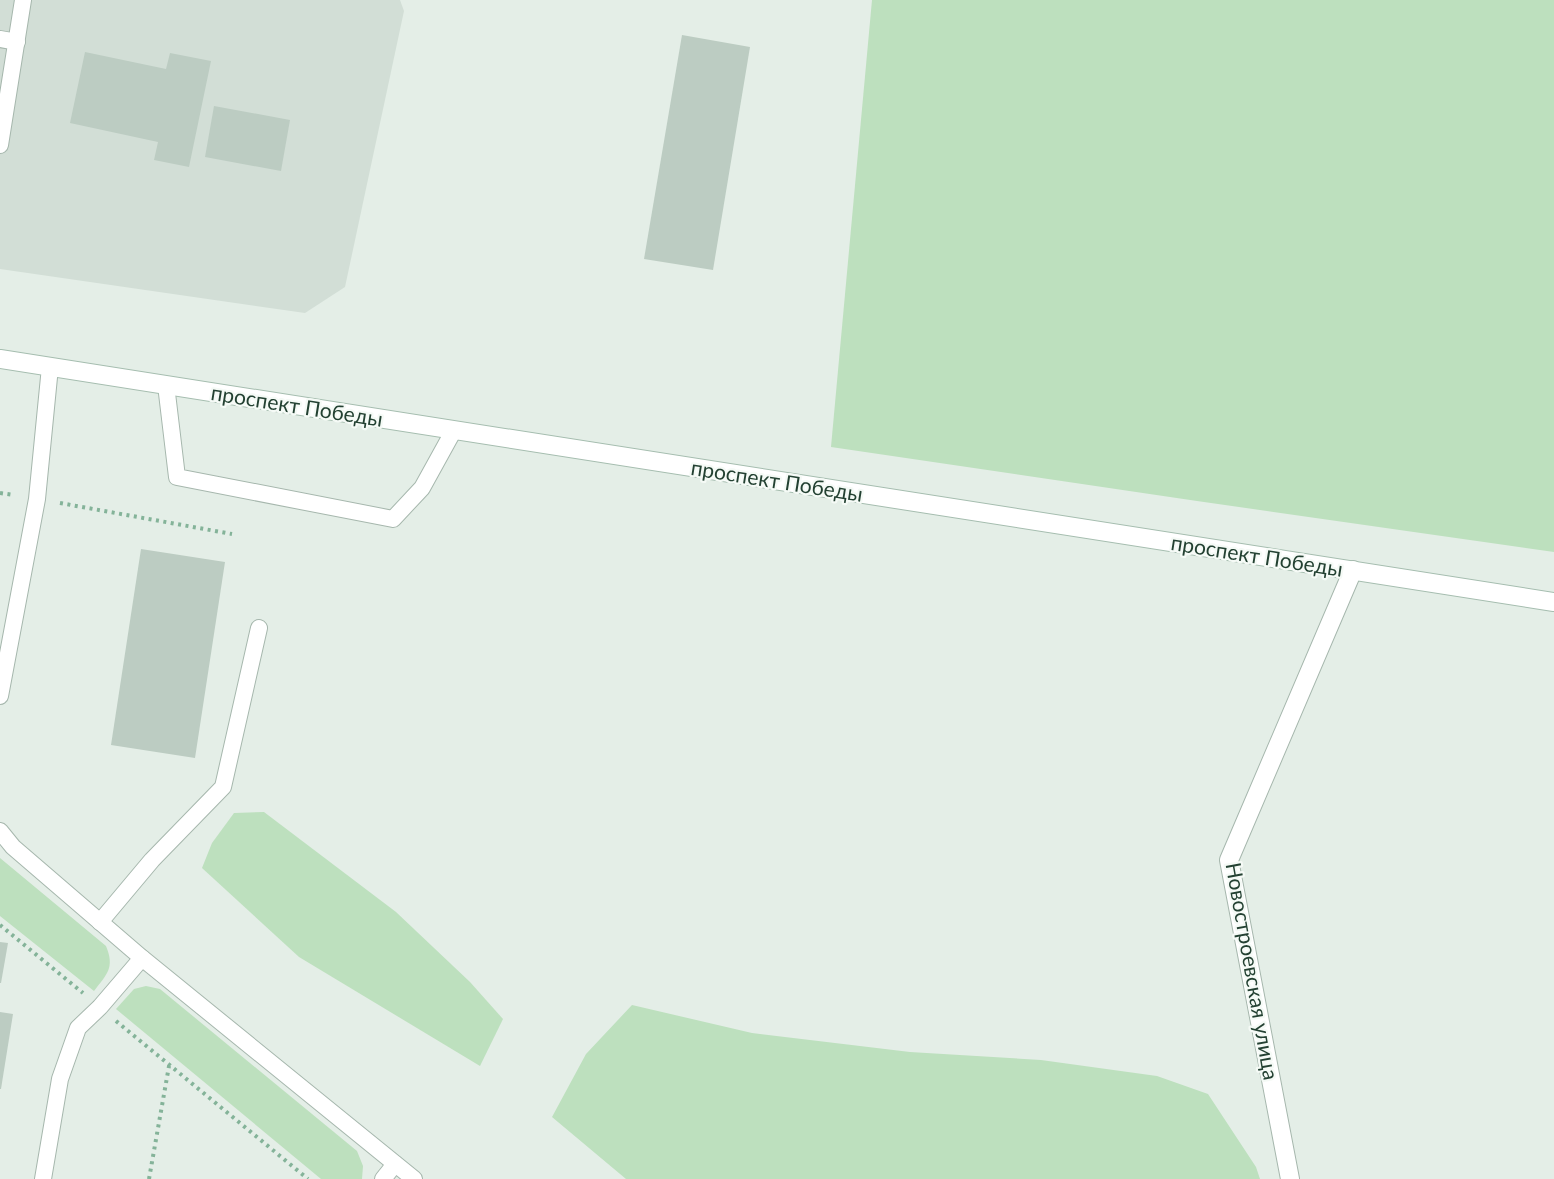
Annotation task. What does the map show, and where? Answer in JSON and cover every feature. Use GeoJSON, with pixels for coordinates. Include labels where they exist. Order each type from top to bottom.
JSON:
{"type":"FeatureCollection","features":[{"type":"Feature","properties":{"kind":"street","name":"проспект Победы"},"geometry":{"type":"LineString","coordinates":[[0,359],[1554,602]]}},
{"type":"Feature","properties":{"kind":"street","name":"Новостроевская улица"},"geometry":{"type":"LineString","coordinates":[[1290,1179],[1229,860],[1353,570]]}},
{"type":"Feature","properties":{"kind":"lane"},"geometry":{"type":"LineString","coordinates":[[0,145],[8,41],[23,0]]}},
{"type":"Feature","properties":{"kind":"lane"},"geometry":{"type":"LineString","coordinates":[[0,696],[37,499],[50,367]]}},
{"type":"Feature","properties":{"kind":"lane"},"geometry":{"type":"LineString","coordinates":[[166,385],[177,477],[393,519],[422,488],[454,430]]}},
{"type":"Feature","properties":{"kind":"lane"},"geometry":{"type":"LineString","coordinates":[[100,922],[152,860],[223,787],[259,628]]}},
{"type":"Feature","properties":{"kind":"lane"},"geometry":{"type":"LineString","coordinates":[[0,831],[13,847],[142,958],[414,1179]]}},
{"type":"Feature","properties":{"kind":"lane"},"geometry":{"type":"LineString","coordinates":[[43,1179],[60,1079],[78,1028],[100,1007],[142,958]]}},
{"type":"Feature","properties":{"kind":"lane"},"geometry":{"type":"LineString","coordinates":[[383,1179],[394,1164]]}},
{"type":"Feature","properties":{"kind":"path"},"geometry":{"type":"LineString","coordinates":[[0,493],[232,534]]}},
{"type":"Feature","properties":{"kind":"path"},"geometry":{"type":"LineString","coordinates":[[0,925],[308,1179]]}},
{"type":"Feature","properties":{"kind":"path"},"geometry":{"type":"LineString","coordinates":[[149,1179],[169,1065]]}},
{"type":"Feature","properties":{"kind":"shaded area"},"geometry":{"type":"Polygon","coordinates":[[[0,0],[400,0],[404,11],[345,287],[305,313],[0,269],[0,0]]]}},
{"type":"Feature","properties":{"kind":"green space"},"geometry":{"type":"Polygon","coordinates":[[[872,0],[1554,0],[1554,552],[831,447],[872,0]]]}},
{"type":"Feature","properties":{"kind":"green space"},"geometry":{"type":"Polygon","coordinates":[[[264,812],[396,912],[470,982],[503,1019],[480,1066],[299,957],[202,868],[212,843],[234,813],[264,812]]]}},
{"type":"Feature","properties":{"kind":"green space"},"geometry":{"type":"Polygon","coordinates":[[[0,858],[106,946],[110,965],[106,975],[94,991],[0,916],[0,858]]]}},
{"type":"Feature","properties":{"kind":"green space"},"geometry":{"type":"Polygon","coordinates":[[[146,986],[160,989],[357,1151],[363,1166],[362,1179],[321,1179],[116,1009],[134,989],[146,986]]]}},
{"type":"Feature","properties":{"kind":"green space"},"geometry":{"type":"Polygon","coordinates":[[[632,1005],[752,1033],[910,1052],[1041,1060],[1157,1076],[1208,1094],[1256,1167],[1260,1179],[626,1179],[552,1117],[586,1054],[632,1005]]]}},
{"type":"Feature","properties":{"kind":"building"},"geometry":{"type":"Polygon","coordinates":[[[682,35],[750,47],[713,270],[644,259],[682,35]]]}},
{"type":"Feature","properties":{"kind":"building"},"geometry":{"type":"Polygon","coordinates":[[[85,52],[166,69],[170,53],[211,61],[189,167],[154,160],[158,142],[70,123],[85,52]]]}},
{"type":"Feature","properties":{"kind":"building"},"geometry":{"type":"Polygon","coordinates":[[[214,106],[290,120],[281,171],[205,157],[214,106]]]}},
{"type":"Feature","properties":{"kind":"building"},"geometry":{"type":"Polygon","coordinates":[[[141,549],[225,562],[195,758],[111,745],[141,549]]]}},
{"type":"Feature","properties":{"kind":"building"},"geometry":{"type":"Polygon","coordinates":[[[0,942],[8,943],[1,983],[0,983],[0,942]]]}},
{"type":"Feature","properties":{"kind":"building"},"geometry":{"type":"Polygon","coordinates":[[[0,1012],[13,1014],[1,1089],[0,1089],[0,1012]]]}}]}
